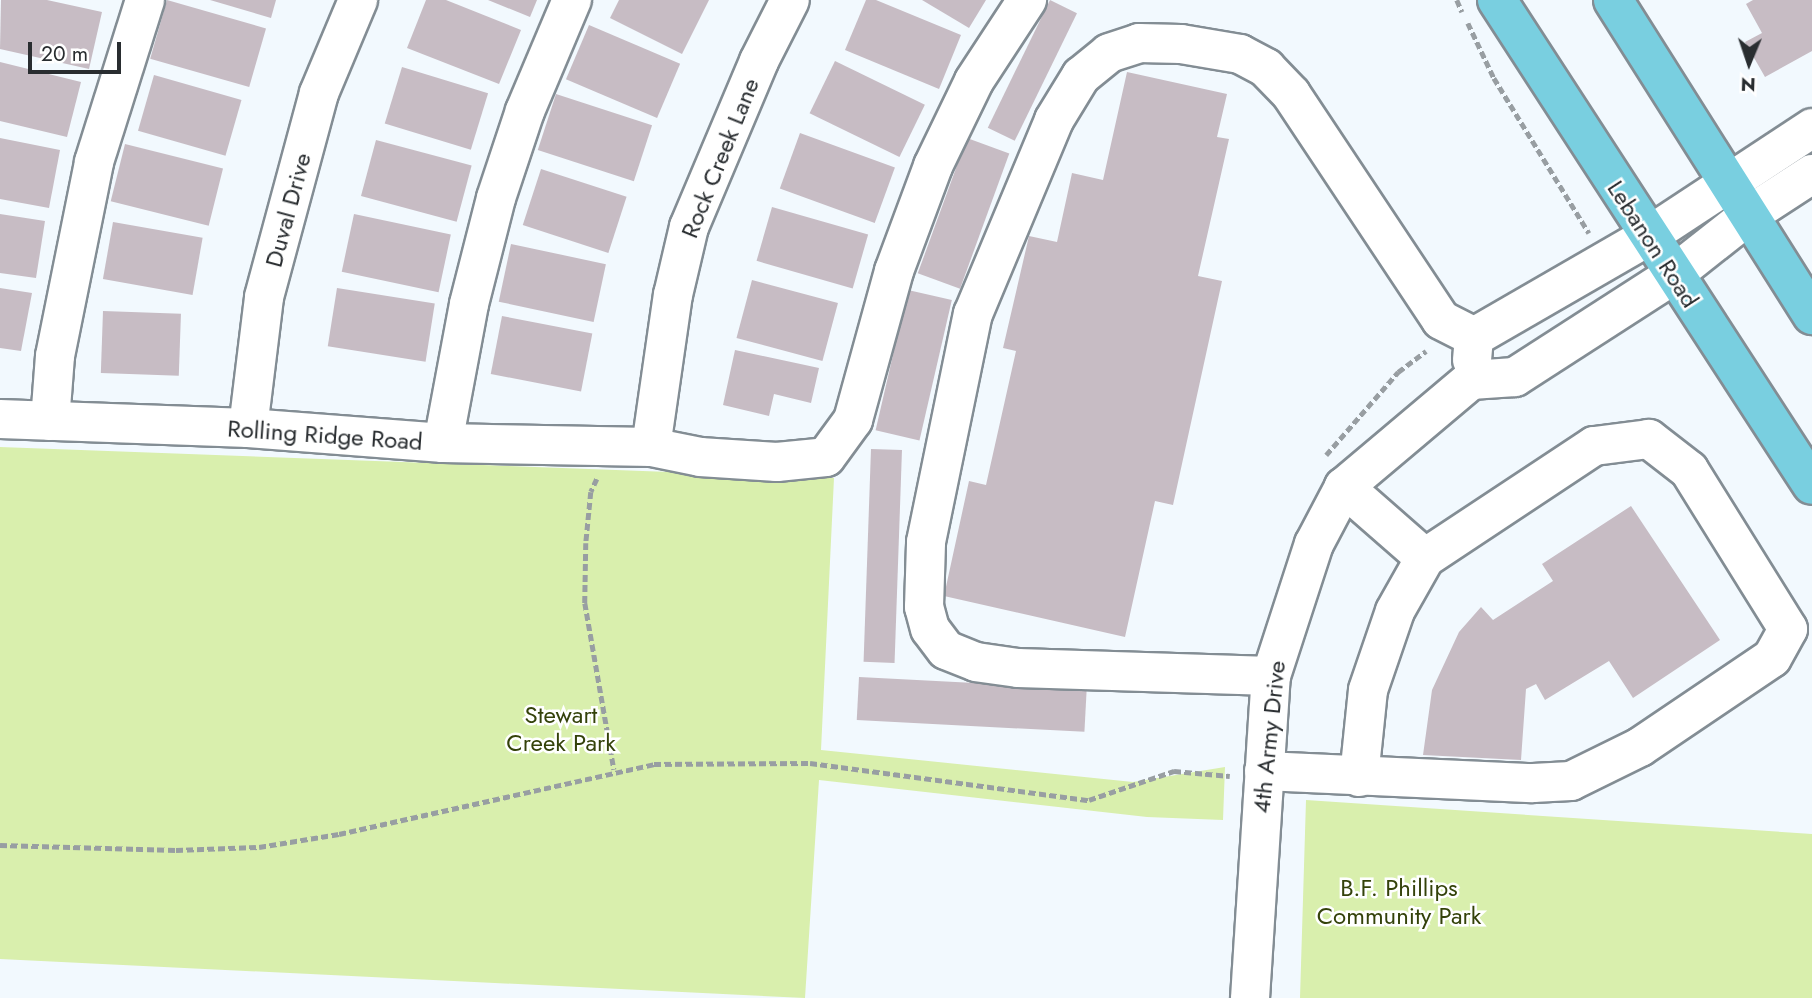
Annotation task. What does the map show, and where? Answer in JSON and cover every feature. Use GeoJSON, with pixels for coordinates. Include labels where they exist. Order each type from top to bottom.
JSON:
{"type":"FeatureCollection","features":[{"type":"Feature","properties":{"kind":"main road","name":"Lebanon Road"},"geometry":{"type":"LineString","coordinates":[[1497,0],[1647,237],[1812,485]]}},
{"type":"Feature","properties":{"kind":"main road"},"geometry":{"type":"LineString","coordinates":[[1613,0],[1812,314]]}},
{"type":"Feature","properties":{"kind":"street"},"geometry":{"type":"LineString","coordinates":[[50,421],[55,356],[94,162],[145,0]]}},
{"type":"Feature","properties":{"kind":"street","name":"Duval Drive"},"geometry":{"type":"LineString","coordinates":[[248,428],[264,297],[319,93],[358,0]]}},
{"type":"Feature","properties":{"kind":"street"},"geometry":{"type":"LineString","coordinates":[[443,443],[469,304],[496,198],[524,111],[572,0]]}},
{"type":"Feature","properties":{"kind":"street","name":"Rock Creek Lane"},"geometry":{"type":"LineString","coordinates":[[651,447],[673,295],[689,227],[759,61],[790,0]]}},
{"type":"Feature","properties":{"kind":"street","name":"Rolling Ridge Road"},"geometry":{"type":"LineString","coordinates":[[0,419],[248,428],[443,443],[651,447],[700,457],[778,462],[826,457],[853,420],[894,271],[933,166],[974,81],[1027,0]]}},
{"type":"Feature","properties":{"kind":"street"},"geometry":{"type":"LineString","coordinates":[[1271,676],[1008,667],[976,662],[946,650],[930,629],[924,607],[926,542],[973,314],[1054,120],[1081,76],[1109,53],[1139,43],[1181,44],[1240,54],[1266,68],[1291,94],[1441,320],[1465,332]]}},
{"type":"Feature","properties":{"kind":"street"},"geometry":{"type":"LineString","coordinates":[[1465,332],[1471,380],[1515,377],[1673,275],[1740,200],[1812,128]]}},
{"type":"Feature","properties":{"kind":"street"},"geometry":{"type":"LineString","coordinates":[[1465,332],[1647,237],[1812,174]]}},
{"type":"Feature","properties":{"kind":"street","name":"4th Army Drive"},"geometry":{"type":"LineString","coordinates":[[1251,998],[1248,768],[1271,676],[1314,544],[1331,477],[1471,380]]}},
{"type":"Feature","properties":{"kind":"street"},"geometry":{"type":"LineString","coordinates":[[1248,768],[1359,777],[1533,783],[1571,781],[1640,747],[1772,658],[1788,629],[1689,470],[1649,439],[1594,446],[1425,558],[1395,611],[1368,690],[1359,777]]}},
{"type":"Feature","properties":{"kind":"street"},"geometry":{"type":"LineString","coordinates":[[1331,477],[1425,558]]}},
{"type":"Feature","properties":{"kind":"path"},"geometry":{"type":"LineString","coordinates":[[1457,0],[1494,78],[1589,233],[1578,241]]}},
{"type":"Feature","properties":{"kind":"path"},"geometry":{"type":"LineString","coordinates":[[1331,477],[1338,436],[1398,372],[1465,332]]}},
{"type":"Feature","properties":{"kind":"path"},"geometry":{"type":"LineString","coordinates":[[612,446],[591,492],[584,603],[614,769]]}},
{"type":"Feature","properties":{"kind":"path"},"geometry":{"type":"LineString","coordinates":[[0,845],[176,850],[259,846],[463,808],[614,769],[654,764],[810,763],[1089,800],[1174,771],[1231,776],[1248,768]]}},
{"type":"Feature","properties":{"kind":"green space","name":"Stewart Creek Park"},"geometry":{"type":"Polygon","coordinates":[[[0,447],[834,478],[821,750],[1133,782],[1225,767],[1223,820],[1147,817],[819,780],[805,998],[0,959],[0,447]]]}},
{"type":"Feature","properties":{"kind":"green space","name":"B.F. Phillips Community Park"},"geometry":{"type":"Polygon","coordinates":[[[1306,800],[1812,834],[1812,998],[1300,998],[1306,800]]]}},
{"type":"Feature","properties":{"kind":"building"},"geometry":{"type":"Polygon","coordinates":[[[1,0],[47,0],[102,12],[89,69],[0,49],[1,0]]]}},
{"type":"Feature","properties":{"kind":"building"},"geometry":{"type":"Polygon","coordinates":[[[167,0],[266,28],[249,87],[150,59],[167,0]]]}},
{"type":"Feature","properties":{"kind":"building"},"geometry":{"type":"Polygon","coordinates":[[[210,0],[276,0],[271,18],[210,0]]]}},
{"type":"Feature","properties":{"kind":"building"},"geometry":{"type":"Polygon","coordinates":[[[426,0],[446,0],[521,30],[499,84],[407,48],[426,0]]]}},
{"type":"Feature","properties":{"kind":"building"},"geometry":{"type":"Polygon","coordinates":[[[488,0],[537,0],[530,17],[488,0]]]}},
{"type":"Feature","properties":{"kind":"building"},"geometry":{"type":"Polygon","coordinates":[[[619,0],[709,0],[682,54],[610,18],[619,0]]]}},
{"type":"Feature","properties":{"kind":"building"},"geometry":{"type":"Polygon","coordinates":[[[866,0],[876,0],[961,35],[939,89],[845,50],[866,0]]]}},
{"type":"Feature","properties":{"kind":"building"},"geometry":{"type":"Polygon","coordinates":[[[922,0],[986,0],[969,28],[922,0]]]}},
{"type":"Feature","properties":{"kind":"building"},"geometry":{"type":"Polygon","coordinates":[[[1050,0],[1077,13],[1015,141],[988,128],[1050,0]]]}},
{"type":"Feature","properties":{"kind":"building"},"geometry":{"type":"Polygon","coordinates":[[[1753,0],[1812,0],[1812,51],[1765,77],[1745,42],[1762,33],[1746,4],[1753,0]]]}},
{"type":"Feature","properties":{"kind":"building"},"geometry":{"type":"Polygon","coordinates":[[[589,25],[680,64],[657,118],[566,79],[589,25]]]}},
{"type":"Feature","properties":{"kind":"building"},"geometry":{"type":"Polygon","coordinates":[[[835,61],[925,105],[899,157],[810,113],[835,61]]]}},
{"type":"Feature","properties":{"kind":"building"},"geometry":{"type":"Polygon","coordinates":[[[0,62],[81,82],[67,137],[0,121],[0,62]]]}},
{"type":"Feature","properties":{"kind":"building"},"geometry":{"type":"Polygon","coordinates":[[[402,67],[488,93],[471,150],[385,123],[402,67]]]}},
{"type":"Feature","properties":{"kind":"building"},"geometry":{"type":"Polygon","coordinates":[[[1127,72],[1227,94],[1217,137],[1229,139],[1198,276],[1222,281],[1173,505],[1155,501],[1125,637],[944,596],[969,481],[986,485],[1016,351],[1003,348],[1029,236],[1057,242],[1072,173],[1103,180],[1127,72]]]}},
{"type":"Feature","properties":{"kind":"building"},"geometry":{"type":"Polygon","coordinates":[[[154,75],[241,100],[225,156],[138,131],[154,75]]]}},
{"type":"Feature","properties":{"kind":"building"},"geometry":{"type":"Polygon","coordinates":[[[556,94],[652,125],[634,181],[538,150],[556,94]]]}},
{"type":"Feature","properties":{"kind":"building"},"geometry":{"type":"Polygon","coordinates":[[[800,133],[895,168],[875,223],[780,188],[800,133]]]}},
{"type":"Feature","properties":{"kind":"building"},"geometry":{"type":"Polygon","coordinates":[[[0,138],[60,150],[49,208],[0,199],[0,138]]]}},
{"type":"Feature","properties":{"kind":"building"},"geometry":{"type":"Polygon","coordinates":[[[967,138],[1009,153],[960,289],[918,273],[967,138]]]}},
{"type":"Feature","properties":{"kind":"building"},"geometry":{"type":"Polygon","coordinates":[[[376,140],[472,166],[457,222],[361,196],[376,140]]]}},
{"type":"Feature","properties":{"kind":"building"},"geometry":{"type":"Polygon","coordinates":[[[125,144],[223,168],[209,226],[111,201],[125,144]]]}},
{"type":"Feature","properties":{"kind":"building"},"geometry":{"type":"Polygon","coordinates":[[[541,169],[627,197],[608,253],[523,225],[541,169]]]}},
{"type":"Feature","properties":{"kind":"building"},"geometry":{"type":"Polygon","coordinates":[[[772,207],[868,235],[853,288],[757,261],[772,207]]]}},
{"type":"Feature","properties":{"kind":"building"},"geometry":{"type":"Polygon","coordinates":[[[0,214],[45,221],[36,278],[0,273],[0,214]]]}},
{"type":"Feature","properties":{"kind":"building"},"geometry":{"type":"Polygon","coordinates":[[[354,214],[451,235],[439,292],[342,272],[354,214]]]}},
{"type":"Feature","properties":{"kind":"building"},"geometry":{"type":"Polygon","coordinates":[[[113,222],[203,238],[193,295],[103,279],[113,222]]]}},
{"type":"Feature","properties":{"kind":"building"},"geometry":{"type":"Polygon","coordinates":[[[511,244],[606,264],[594,322],[499,302],[511,244]]]}},
{"type":"Feature","properties":{"kind":"building"},"geometry":{"type":"Polygon","coordinates":[[[752,280],[838,303],[822,361],[736,338],[752,280]]]}},
{"type":"Feature","properties":{"kind":"building"},"geometry":{"type":"Polygon","coordinates":[[[0,288],[32,293],[21,351],[0,348],[0,288]]]}},
{"type":"Feature","properties":{"kind":"building"},"geometry":{"type":"Polygon","coordinates":[[[337,288],[435,303],[426,362],[328,346],[337,288]]]}},
{"type":"Feature","properties":{"kind":"building"},"geometry":{"type":"Polygon","coordinates":[[[908,290],[952,300],[919,440],[876,430],[908,290]]]}},
{"type":"Feature","properties":{"kind":"building"},"geometry":{"type":"Polygon","coordinates":[[[103,311],[181,314],[179,376],[101,373],[103,311]]]}},
{"type":"Feature","properties":{"kind":"building"},"geometry":{"type":"Polygon","coordinates":[[[502,316],[592,334],[581,391],[491,374],[502,316]]]}},
{"type":"Feature","properties":{"kind":"building"},"geometry":{"type":"Polygon","coordinates":[[[735,350],[819,368],[811,403],[774,394],[769,416],[723,405],[735,350]]]}},
{"type":"Feature","properties":{"kind":"building"},"geometry":{"type":"Polygon","coordinates":[[[871,449],[902,450],[895,663],[864,662],[871,449]]]}},
{"type":"Feature","properties":{"kind":"building"},"geometry":{"type":"Polygon","coordinates":[[[1631,506],[1720,640],[1633,698],[1609,661],[1545,700],[1536,684],[1526,689],[1521,760],[1423,755],[1432,690],[1459,632],[1481,607],[1493,620],[1553,581],[1542,564],[1631,506]]]}},
{"type":"Feature","properties":{"kind":"building"},"geometry":{"type":"Polygon","coordinates":[[[859,677],[1087,689],[1084,732],[857,720],[859,677]]]}}]}
